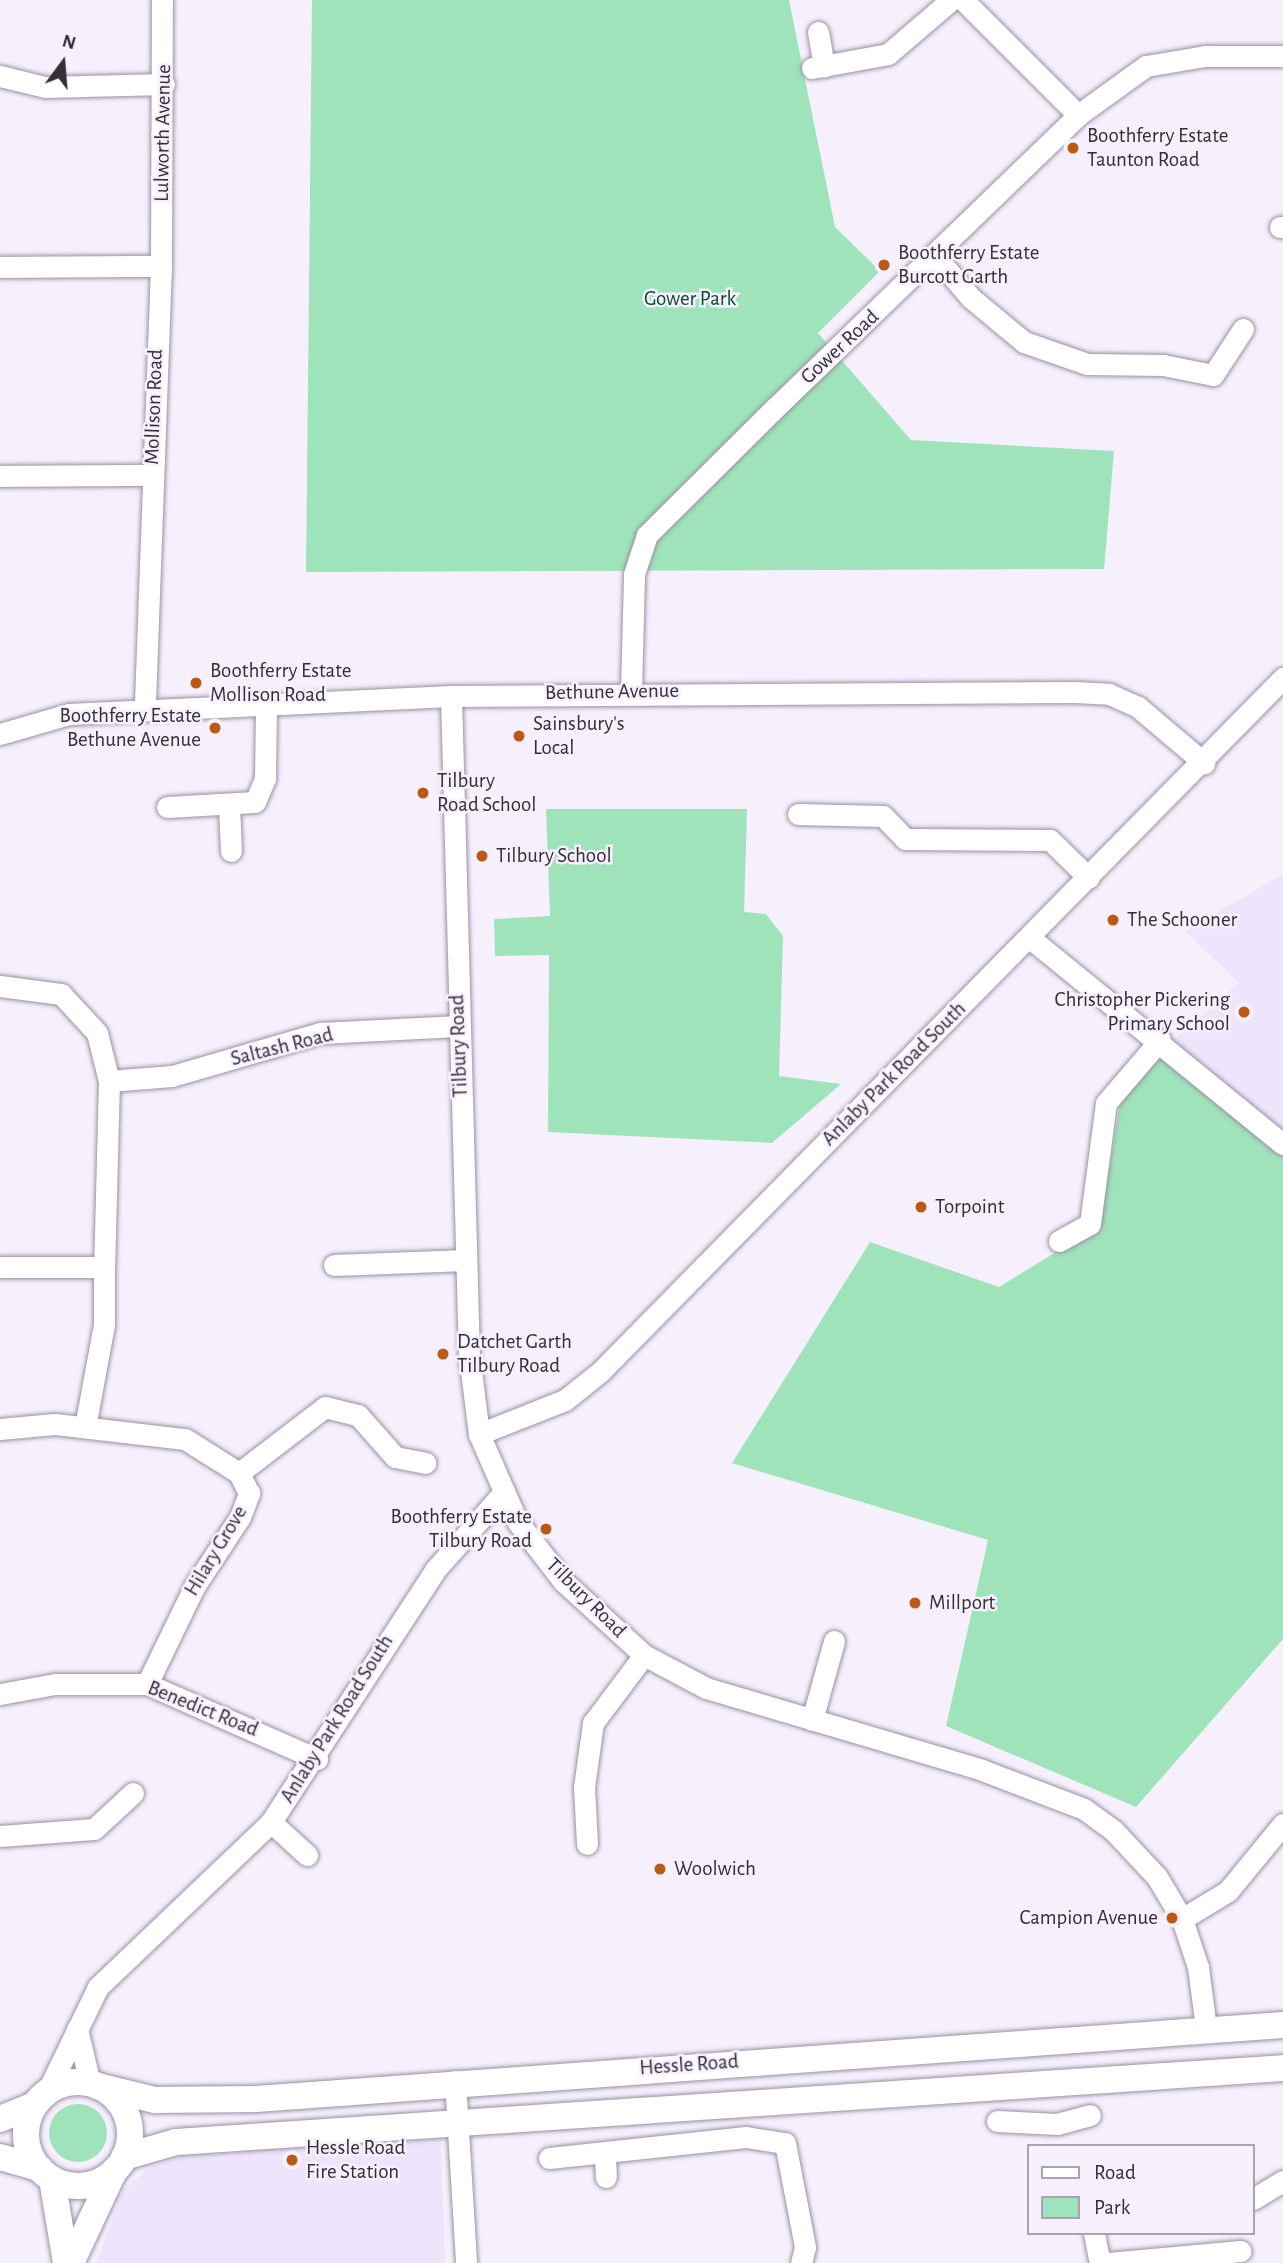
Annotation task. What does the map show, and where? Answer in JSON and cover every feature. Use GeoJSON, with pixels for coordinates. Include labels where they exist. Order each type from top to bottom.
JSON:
{"type":"FeatureCollection","features":[{"type":"Feature","properties":{"kind":"street","name":"Lulworth Avenue"},"geometry":{"type":"LineString","coordinates":[[161,266],[164,84],[162,0]]}},
{"type":"Feature","properties":{"kind":"street"},"geometry":{"type":"LineString","coordinates":[[818,32],[818,67],[888,54],[951,0]]}},
{"type":"Feature","properties":{"kind":"street"},"geometry":{"type":"LineString","coordinates":[[963,0],[1078,115]]}},
{"type":"Feature","properties":{"kind":"street","name":"Gower Road"},"geometry":{"type":"LineString","coordinates":[[631,691],[634,574],[647,535],[936,257],[1078,115],[1146,66],[1205,56],[1283,56]]}},
{"type":"Feature","properties":{"kind":"street"},"geometry":{"type":"LineString","coordinates":[[0,76],[45,87],[164,84]]}},
{"type":"Feature","properties":{"kind":"street"},"geometry":{"type":"LineString","coordinates":[[936,257],[971,298],[1024,342],[1087,364],[1163,365],[1213,375],[1243,329]]}},
{"type":"Feature","properties":{"kind":"street"},"geometry":{"type":"LineString","coordinates":[[0,267],[161,266]]}},
{"type":"Feature","properties":{"kind":"street","name":"Mollison Road"},"geometry":{"type":"LineString","coordinates":[[145,709],[161,266]]}},
{"type":"Feature","properties":{"kind":"street"},"geometry":{"type":"LineString","coordinates":[[0,476],[152,475]]}},
{"type":"Feature","properties":{"kind":"street","name":"Anlaby Park Road South"},"geometry":{"type":"LineString","coordinates":[[480,1434],[565,1400],[600,1372],[1205,763],[1283,678]]}},
{"type":"Feature","properties":{"kind":"street","name":"Bethune Avenue"},"geometry":{"type":"LineString","coordinates":[[0,734],[69,714],[145,709],[266,708],[451,696],[631,691],[1109,694],[1138,707],[1205,763]]}},
{"type":"Feature","properties":{"kind":"street","name":"Tilbury Road"},"geometry":{"type":"LineString","coordinates":[[451,696],[466,1260],[480,1434],[517,1521],[563,1581],[644,1655],[706,1688],[982,1770],[1084,1809],[1157,1877],[1182,1919],[1198,1967],[1206,2029]]}},
{"type":"Feature","properties":{"kind":"street"},"geometry":{"type":"LineString","coordinates":[[167,807],[229,806],[255,802],[265,778],[266,708]]}},
{"type":"Feature","properties":{"kind":"street"},"geometry":{"type":"LineString","coordinates":[[229,806],[231,851]]}},
{"type":"Feature","properties":{"kind":"street"},"geometry":{"type":"LineString","coordinates":[[798,814],[883,816],[905,839],[1050,841],[1088,878]]}},
{"type":"Feature","properties":{"kind":"street"},"geometry":{"type":"LineString","coordinates":[[1030,938],[1160,1040],[1283,1144]]}},
{"type":"Feature","properties":{"kind":"street"},"geometry":{"type":"LineString","coordinates":[[0,986],[61,994],[97,1033],[109,1081],[104,1325],[85,1427]]}},
{"type":"Feature","properties":{"kind":"street","name":"Saltash Road"},"geometry":{"type":"LineString","coordinates":[[109,1081],[172,1076],[320,1033],[458,1026]]}},
{"type":"Feature","properties":{"kind":"street"},"geometry":{"type":"LineString","coordinates":[[1059,1241],[1090,1224],[1106,1103],[1160,1040]]}},
{"type":"Feature","properties":{"kind":"street"},"geometry":{"type":"LineString","coordinates":[[334,1265],[466,1260]]}},
{"type":"Feature","properties":{"kind":"street"},"geometry":{"type":"LineString","coordinates":[[0,1267],[104,1267]]}},
{"type":"Feature","properties":{"kind":"street","name":"Hilary Grove"},"geometry":{"type":"LineString","coordinates":[[148,1684],[194,1587],[240,1517],[249,1493],[239,1473],[325,1407],[358,1415],[395,1457],[425,1463]]}},
{"type":"Feature","properties":{"kind":"street"},"geometry":{"type":"LineString","coordinates":[[0,1429],[85,1427],[185,1439],[239,1473]]}},
{"type":"Feature","properties":{"kind":"street","name":"Anlaby Park Road South"},"geometry":{"type":"LineString","coordinates":[[40,2098],[98,1987],[271,1822],[317,1759],[383,1644],[435,1570],[503,1492]]}},
{"type":"Feature","properties":{"kind":"street"},"geometry":{"type":"LineString","coordinates":[[812,1720],[834,1641]]}},
{"type":"Feature","properties":{"kind":"street"},"geometry":{"type":"LineString","coordinates":[[587,1844],[584,1787],[593,1723],[644,1655]]}},
{"type":"Feature","properties":{"kind":"street","name":"Benedict Road"},"geometry":{"type":"LineString","coordinates":[[0,1694],[55,1684],[148,1684],[317,1759]]}},
{"type":"Feature","properties":{"kind":"street"},"geometry":{"type":"LineString","coordinates":[[0,1836],[94,1829],[132,1793]]}},
{"type":"Feature","properties":{"kind":"street"},"geometry":{"type":"LineString","coordinates":[[271,1822],[307,1855]]}},
{"type":"Feature","properties":{"kind":"street"},"geometry":{"type":"LineString","coordinates":[[1182,1919],[1228,1891],[1283,1824]]}},
{"type":"Feature","properties":{"kind":"street","name":"Hessle Road"},"geometry":{"type":"LineString","coordinates":[[94,2085],[155,2100],[1283,2025]]}},
{"type":"Feature","properties":{"kind":"street"},"geometry":{"type":"LineString","coordinates":[[77,2029],[94,2085]]}},
{"type":"Feature","properties":{"kind":"street"},"geometry":{"type":"LineString","coordinates":[[0,2157],[84,2186],[119,2164],[176,2143],[1283,2068]]}},
{"type":"Feature","properties":{"kind":"street"},"geometry":{"type":"LineString","coordinates":[[455,2081],[466,2263]]}},
{"type":"Feature","properties":{"kind":"street"},"geometry":{"type":"LineString","coordinates":[[0,2119],[40,2098],[94,2085],[112,2095],[129,2124],[119,2164],[71,2263]]}},
{"type":"Feature","properties":{"kind":"street"},"geometry":{"type":"LineString","coordinates":[[40,2098],[25,2137],[45,2174],[66,2263]]}},
{"type":"Feature","properties":{"kind":"street"},"geometry":{"type":"LineString","coordinates":[[997,2121],[1058,2135],[1090,2115]]}},
{"type":"Feature","properties":{"kind":"street"},"geometry":{"type":"LineString","coordinates":[[549,2158],[746,2137],[785,2143],[805,2247],[801,2263]]}},
{"type":"Feature","properties":{"kind":"street"},"geometry":{"type":"LineString","coordinates":[[605,2153],[606,2177]]}},
{"type":"Feature","properties":{"kind":"street"},"geometry":{"type":"LineString","coordinates":[[1255,2198],[1283,2180]]}},
{"type":"Feature","properties":{"kind":"street"},"geometry":{"type":"LineString","coordinates":[[1094,2235],[1100,2263]]}},
{"type":"Feature","properties":{"kind":"street"},"geometry":{"type":"LineString","coordinates":[[1108,2263],[1240,2249]]}},
{"type":"Feature","properties":{"kind":"shaded area","name":"Christopher Pickering Primary School"},"geometry":{"type":"Polygon","coordinates":[[[1283,874],[1283,1132],[1173,1041],[1239,983],[1185,931],[1283,874]]]}},
{"type":"Feature","properties":{"kind":"shaded area"},"geometry":{"type":"Polygon","coordinates":[[[441,2139],[445,2263],[96,2263],[123,2190],[150,2167],[184,2156],[441,2139]]]}},
{"type":"Feature","properties":{"kind":"green space","name":"Gower Park"},"geometry":{"type":"Polygon","coordinates":[[[312,0],[789,0],[835,227],[880,271],[818,333],[911,440],[1114,451],[1104,569],[306,572],[312,0]]]}},
{"type":"Feature","properties":{"kind":"green space"},"geometry":{"type":"Polygon","coordinates":[[[546,809],[747,809],[744,912],[766,914],[783,936],[779,1076],[841,1084],[772,1143],[548,1132],[549,955],[495,956],[494,919],[550,916],[546,809]]]}},
{"type":"Feature","properties":{"kind":"green space"},"geometry":{"type":"Polygon","coordinates":[[[1173,1041],[1283,1132],[1283,1639],[1136,1807],[946,1726],[988,1540],[732,1463],[870,1242],[999,1287],[1100,1225],[1120,1103],[1173,1041]]]}},
{"type":"Feature","properties":{"kind":"green space"},"geometry":{"type":"Polygon","coordinates":[[[78,2104],[89,2106],[102,2117],[107,2133],[105,2144],[94,2157],[78,2162],[67,2160],[54,2149],[49,2133],[51,2122],[62,2109],[78,2104]]]}},
{"type":"Feature","properties":{"kind":"place","name":"Boothferry Estate Taunton Road"},"geometry":{"type":"Point","coordinates":[1073,148]}},
{"type":"Feature","properties":{"kind":"place","name":"Boothferry Estate Burcott Garth"},"geometry":{"type":"Point","coordinates":[884,265]}},
{"type":"Feature","properties":{"kind":"place","name":"Boothferry Estate Mollison Road"},"geometry":{"type":"Point","coordinates":[196,683]}},
{"type":"Feature","properties":{"kind":"place","name":"Boothferry Estate Bethune Avenue"},"geometry":{"type":"Point","coordinates":[215,728]}},
{"type":"Feature","properties":{"kind":"place","name":"Sainsbury's Local"},"geometry":{"type":"Point","coordinates":[519,736]}},
{"type":"Feature","properties":{"kind":"place","name":"Tilbury Road School"},"geometry":{"type":"Point","coordinates":[423,793]}},
{"type":"Feature","properties":{"kind":"place","name":"Tilbury School"},"geometry":{"type":"Point","coordinates":[482,856]}},
{"type":"Feature","properties":{"kind":"place","name":"The Schooner"},"geometry":{"type":"Point","coordinates":[1113,920]}},
{"type":"Feature","properties":{"kind":"place","name":"Christopher Pickering Primary School"},"geometry":{"type":"Point","coordinates":[1244,1012]}},
{"type":"Feature","properties":{"kind":"place","name":"Torpoint"},"geometry":{"type":"Point","coordinates":[921,1207]}},
{"type":"Feature","properties":{"kind":"place","name":"Datchet Garth Tilbury Road"},"geometry":{"type":"Point","coordinates":[443,1354]}},
{"type":"Feature","properties":{"kind":"place","name":"Boothferry Estate Tilbury Road"},"geometry":{"type":"Point","coordinates":[546,1529]}},
{"type":"Feature","properties":{"kind":"place","name":"Millport"},"geometry":{"type":"Point","coordinates":[915,1603]}},
{"type":"Feature","properties":{"kind":"place","name":"Woolwich"},"geometry":{"type":"Point","coordinates":[660,1869]}},
{"type":"Feature","properties":{"kind":"place","name":"Campion Avenue"},"geometry":{"type":"Point","coordinates":[1172,1918]}},
{"type":"Feature","properties":{"kind":"place","name":"Hessle Road Fire Station"},"geometry":{"type":"Point","coordinates":[292,2160]}}]}
